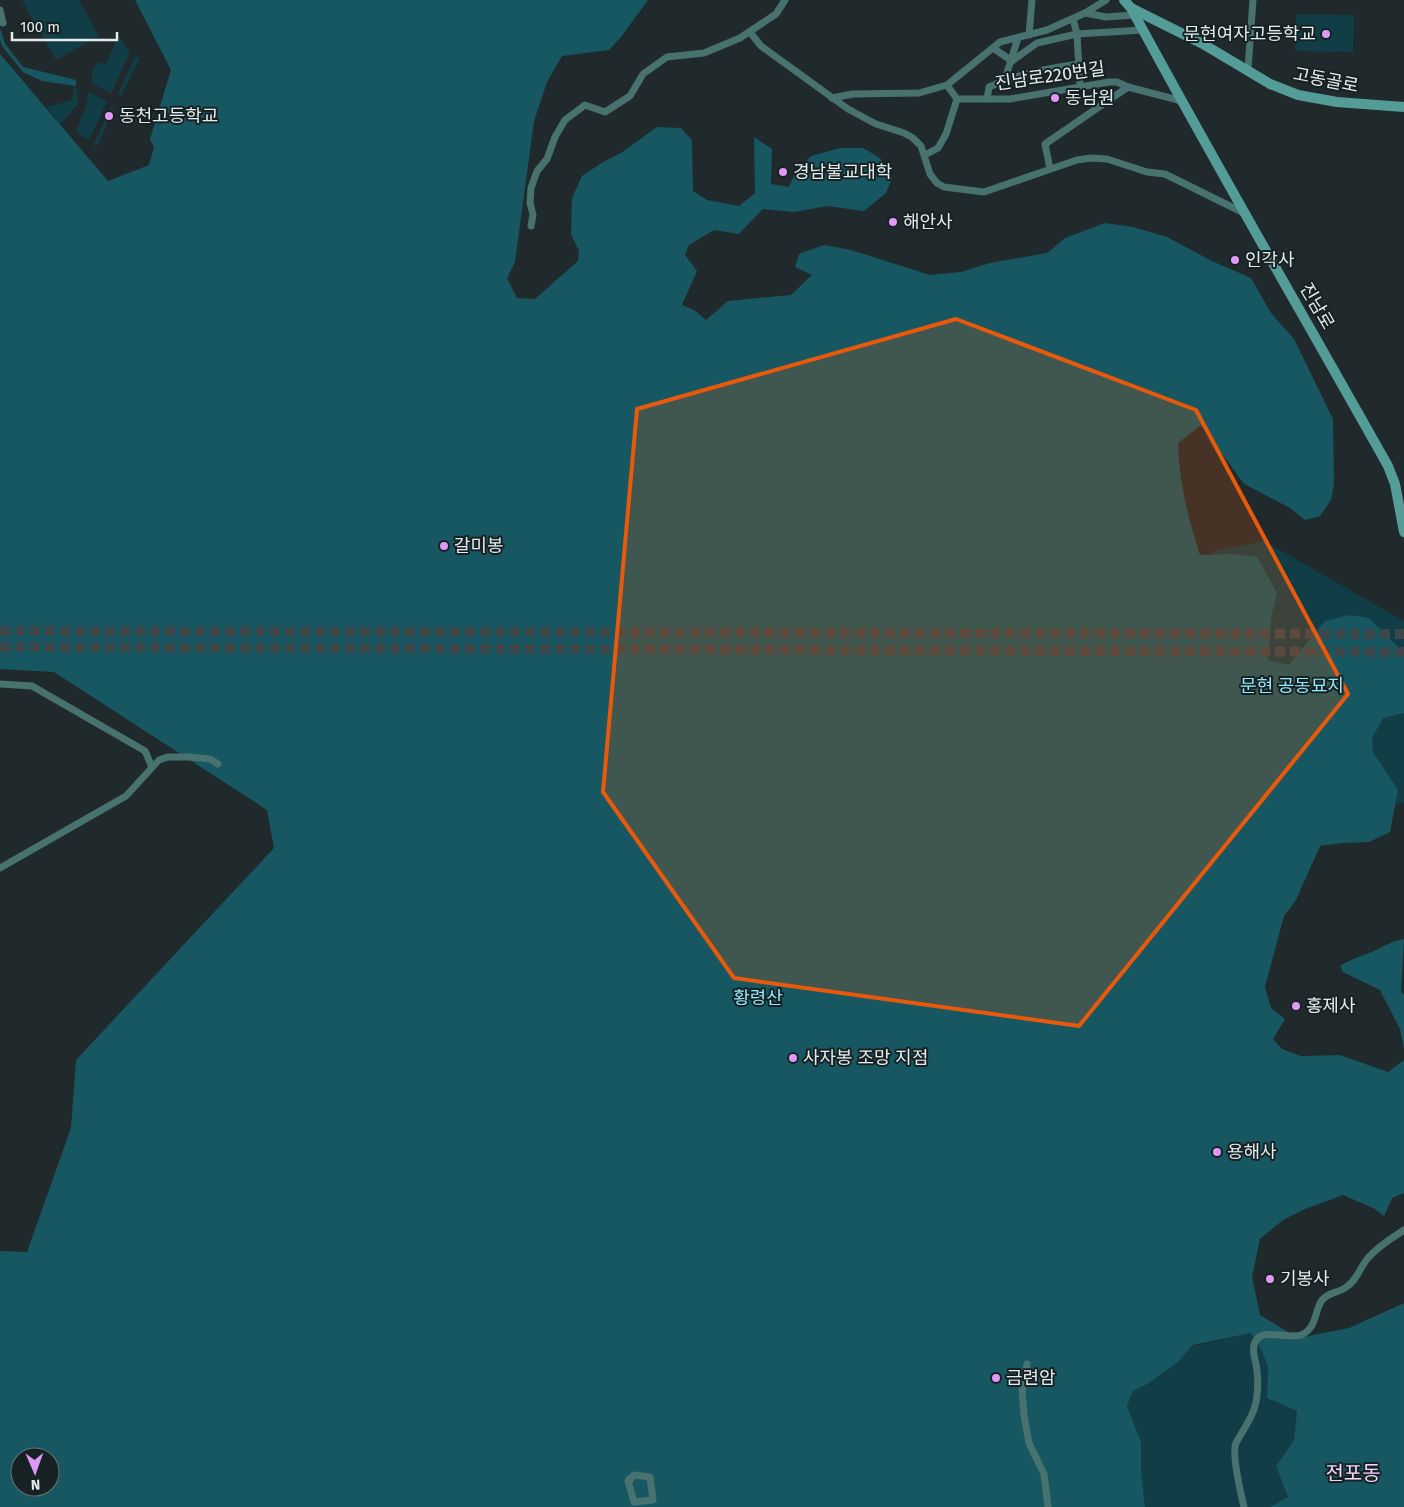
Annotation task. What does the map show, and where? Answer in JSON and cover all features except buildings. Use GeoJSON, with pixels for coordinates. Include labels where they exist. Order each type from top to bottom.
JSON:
{"type":"FeatureCollection","features":[{"type":"Feature","properties":{"kind":"main road","name":"진남로"},"geometry":{"type":"LineString","coordinates":[[1124,0],[1143,30],[1244,214],[1309,324],[1388,466],[1395,484],[1404,532]]}},
{"type":"Feature","properties":{"kind":"main road","name":"고동골로"},"geometry":{"type":"LineString","coordinates":[[1132,11],[1203,44],[1270,84],[1298,95],[1337,102],[1404,107]]}},
{"type":"Feature","properties":{"kind":"street"},"geometry":{"type":"LineString","coordinates":[[531,226],[533,215],[530,203],[534,177],[547,159],[555,137],[565,120],[585,105],[605,112],[630,96],[643,74],[667,57],[704,53],[750,32],[776,14],[785,0]]}},
{"type":"Feature","properties":{"kind":"street"},"geometry":{"type":"LineString","coordinates":[[1028,35],[1032,0]]}},
{"type":"Feature","properties":{"kind":"street"},"geometry":{"type":"LineString","coordinates":[[832,98],[853,94],[919,93],[947,84],[1000,42],[1047,30],[1085,13],[1106,0]]}},
{"type":"Feature","properties":{"kind":"street"},"geometry":{"type":"LineString","coordinates":[[1248,70],[1253,0]]}},
{"type":"Feature","properties":{"kind":"street"},"geometry":{"type":"LineString","coordinates":[[0,10],[3,23]]}},
{"type":"Feature","properties":{"kind":"street"},"geometry":{"type":"LineString","coordinates":[[1085,13],[1106,17],[1132,11]]}},
{"type":"Feature","properties":{"kind":"street"},"geometry":{"type":"LineString","coordinates":[[1073,19],[1077,34],[1080,86]]}},
{"type":"Feature","properties":{"kind":"street"},"geometry":{"type":"LineString","coordinates":[[1012,60],[1037,42],[1077,34],[1143,30]]}},
{"type":"Feature","properties":{"kind":"street"},"geometry":{"type":"LineString","coordinates":[[750,32],[761,46],[832,98],[876,124],[904,132],[913,138],[921,146],[927,167],[937,184],[944,187],[975,192],[994,189],[1077,160],[1091,158],[1107,159],[1147,172],[1165,174],[1244,214]]}},
{"type":"Feature","properties":{"kind":"street"},"geometry":{"type":"LineString","coordinates":[[1005,79],[1018,38]]}},
{"type":"Feature","properties":{"kind":"street"},"geometry":{"type":"LineString","coordinates":[[993,48],[1012,60]]}},
{"type":"Feature","properties":{"kind":"street"},"geometry":{"type":"LineString","coordinates":[[987,99],[989,86],[1005,79],[1060,66],[1079,64]]}},
{"type":"Feature","properties":{"kind":"street","name":"진남로220번길"},"geometry":{"type":"LineString","coordinates":[[957,98],[1010,99],[1080,86],[1117,82],[1128,87],[1182,101]]}},
{"type":"Feature","properties":{"kind":"street"},"geometry":{"type":"LineString","coordinates":[[925,155],[938,148],[946,134],[957,98],[947,84]]}},
{"type":"Feature","properties":{"kind":"street"},"geometry":{"type":"LineString","coordinates":[[1050,169],[1046,144],[1128,87]]}},
{"type":"Feature","properties":{"kind":"street"},"geometry":{"type":"LineString","coordinates":[[0,684],[32,686],[145,751],[152,767]]}},
{"type":"Feature","properties":{"kind":"street"},"geometry":{"type":"LineString","coordinates":[[0,868],[126,796],[159,760],[168,757],[194,757],[210,760],[218,764]]}},
{"type":"Feature","properties":{"kind":"street"},"geometry":{"type":"LineString","coordinates":[[1244,1507],[1237,1476],[1235,1445],[1251,1415],[1257,1397],[1258,1370],[1253,1354],[1256,1340],[1267,1334],[1300,1336],[1315,1321],[1318,1307],[1323,1299],[1331,1293],[1345,1288],[1359,1274],[1367,1259],[1379,1247],[1404,1230]]}},
{"type":"Feature","properties":{"kind":"street"},"geometry":{"type":"LineString","coordinates":[[1027,1364],[1022,1391],[1024,1415],[1030,1442],[1044,1474],[1048,1507]]}},
{"type":"Feature","properties":{"kind":"street"},"geometry":{"type":"LineString","coordinates":[[634,1475],[650,1477],[653,1500],[634,1502],[628,1481],[630,1478],[634,1475]]}},
{"type":"Feature","properties":{"kind":"highlighted area"},"geometry":{"type":"Polygon","coordinates":[[[956,319],[1196,410],[1348,694],[1079,1026],[734,978],[603,792],[637,409],[956,319]]]}},
{"type":"Feature","properties":{"kind":"green space"},"geometry":{"type":"Polygon","coordinates":[[[22,0],[79,0],[99,36],[56,60],[22,0]]]}},
{"type":"Feature","properties":{"kind":"green space","name":"황령산"},"geometry":{"type":"Polygon","coordinates":[[[135,0],[648,0],[609,50],[562,56],[547,82],[534,121],[515,262],[507,278],[517,298],[535,299],[578,261],[579,251],[571,234],[572,198],[582,176],[621,153],[657,127],[681,128],[692,140],[693,191],[707,200],[739,206],[755,193],[754,137],[772,149],[771,184],[789,187],[796,171],[811,156],[841,148],[863,148],[880,158],[892,178],[886,193],[864,211],[827,206],[794,212],[763,209],[739,234],[714,230],[689,245],[685,255],[697,271],[682,305],[694,310],[706,320],[728,301],[791,295],[812,275],[795,267],[799,254],[824,245],[851,250],[930,275],[961,272],[990,263],[1047,253],[1065,238],[1105,223],[1133,227],[1167,237],[1212,261],[1251,278],[1271,313],[1294,339],[1333,419],[1334,484],[1331,500],[1320,516],[1305,520],[1290,508],[1244,484],[1201,425],[1178,443],[1180,472],[1185,500],[1200,555],[1233,554],[1257,557],[1277,593],[1271,618],[1268,660],[1289,665],[1325,621],[1349,615],[1369,618],[1404,653],[1404,713],[1383,718],[1372,738],[1373,752],[1398,790],[1390,832],[1369,842],[1320,846],[1296,900],[1284,916],[1265,987],[1271,1008],[1285,1019],[1273,1039],[1282,1049],[1301,1056],[1340,1055],[1388,1072],[1404,1060],[1404,1193],[1392,1198],[1384,1216],[1375,1209],[1343,1195],[1305,1209],[1283,1220],[1260,1239],[1252,1277],[1260,1315],[1298,1338],[1349,1328],[1404,1303],[1404,1507],[1270,1507],[1288,1497],[1276,1466],[1294,1440],[1297,1411],[1267,1398],[1268,1367],[1261,1349],[1251,1333],[1193,1345],[1178,1362],[1149,1383],[1133,1391],[1127,1406],[1141,1442],[1141,1471],[1145,1507],[0,1507],[0,1251],[27,1252],[71,1128],[76,1060],[274,848],[267,810],[54,672],[0,669],[0,54],[108,181],[149,165],[154,147],[150,139],[171,70],[135,0]]]}},
{"type":"Feature","properties":{"kind":"green space"},"geometry":{"type":"Polygon","coordinates":[[[1296,14],[1354,15],[1353,52],[1295,51],[1296,14]]]}},
{"type":"Feature","properties":{"kind":"green space"},"geometry":{"type":"Polygon","coordinates":[[[0,28],[5,44],[23,67],[76,80],[76,86],[42,81],[23,72],[2,46],[0,28]]]}},
{"type":"Feature","properties":{"kind":"green space"},"geometry":{"type":"Polygon","coordinates":[[[118,36],[130,52],[111,93],[92,84],[92,70],[99,62],[106,64],[118,36]]]}},
{"type":"Feature","properties":{"kind":"green space"},"geometry":{"type":"Polygon","coordinates":[[[135,57],[140,57],[121,96],[118,94],[135,57]]]}},
{"type":"Feature","properties":{"kind":"green space"},"geometry":{"type":"Polygon","coordinates":[[[73,88],[77,89],[78,104],[60,124],[47,107],[73,100],[73,88]]]}},
{"type":"Feature","properties":{"kind":"green space"},"geometry":{"type":"Polygon","coordinates":[[[88,92],[107,101],[89,140],[78,134],[77,129],[87,104],[88,92]]]}},
{"type":"Feature","properties":{"kind":"green space"},"geometry":{"type":"Polygon","coordinates":[[[111,107],[114,109],[96,148],[94,144],[111,107]]]}},
{"type":"Feature","properties":{"kind":"green space","name":"문현 공동묘지"},"geometry":{"type":"Polygon","coordinates":[[[1264,541],[1404,621],[1404,803],[1279,809],[1158,616],[1215,551],[1264,541]]]}},
{"type":"Feature","properties":{"kind":"green space"},"geometry":{"type":"Polygon","coordinates":[[[1404,939],[1401,991],[1404,995],[1404,1049],[1400,1029],[1380,990],[1343,972],[1340,966],[1352,959],[1404,939]]]}},
{"type":"Feature","properties":{"kind":"green space"},"geometry":{"type":"Polygon","coordinates":[[[1251,1333],[1261,1349],[1268,1367],[1267,1398],[1297,1411],[1294,1440],[1276,1466],[1288,1497],[1270,1507],[1145,1507],[1141,1471],[1141,1442],[1127,1406],[1133,1391],[1149,1383],[1178,1362],[1193,1346],[1251,1333]]]}},
{"type":"Feature","properties":{"kind":"tunnel"},"geometry":{"type":"LineString","coordinates":[[0,631],[1404,634]]}},
{"type":"Feature","properties":{"kind":"tunnel"},"geometry":{"type":"LineString","coordinates":[[0,647],[1404,652]]}},
{"type":"Feature","properties":{"kind":"place","name":"문현여자고등학교"},"geometry":{"type":"Point","coordinates":[1326,34]}},
{"type":"Feature","properties":{"kind":"place","name":"동남원"},"geometry":{"type":"Point","coordinates":[1055,98]}},
{"type":"Feature","properties":{"kind":"place","name":"동천고등학교"},"geometry":{"type":"Point","coordinates":[109,116]}},
{"type":"Feature","properties":{"kind":"place","name":"경남불교대학"},"geometry":{"type":"Point","coordinates":[783,172]}},
{"type":"Feature","properties":{"kind":"place","name":"해안사"},"geometry":{"type":"Point","coordinates":[893,222]}},
{"type":"Feature","properties":{"kind":"place","name":"인각사"},"geometry":{"type":"Point","coordinates":[1235,260]}},
{"type":"Feature","properties":{"kind":"place","name":"갈미봉"},"geometry":{"type":"Point","coordinates":[444,546]}},
{"type":"Feature","properties":{"kind":"place","name":"홍제사"},"geometry":{"type":"Point","coordinates":[1296,1006]}},
{"type":"Feature","properties":{"kind":"place","name":"사자봉 조망 지점"},"geometry":{"type":"Point","coordinates":[793,1058]}},
{"type":"Feature","properties":{"kind":"place","name":"용해사"},"geometry":{"type":"Point","coordinates":[1217,1152]}},
{"type":"Feature","properties":{"kind":"place","name":"기봉사"},"geometry":{"type":"Point","coordinates":[1270,1279]}},
{"type":"Feature","properties":{"kind":"place","name":"금련암"},"geometry":{"type":"Point","coordinates":[996,1378]}},
{"type":"Feature","properties":{"kind":"district","name":"전포동"},"geometry":{"type":"Point","coordinates":[1353,1473]}}]}
